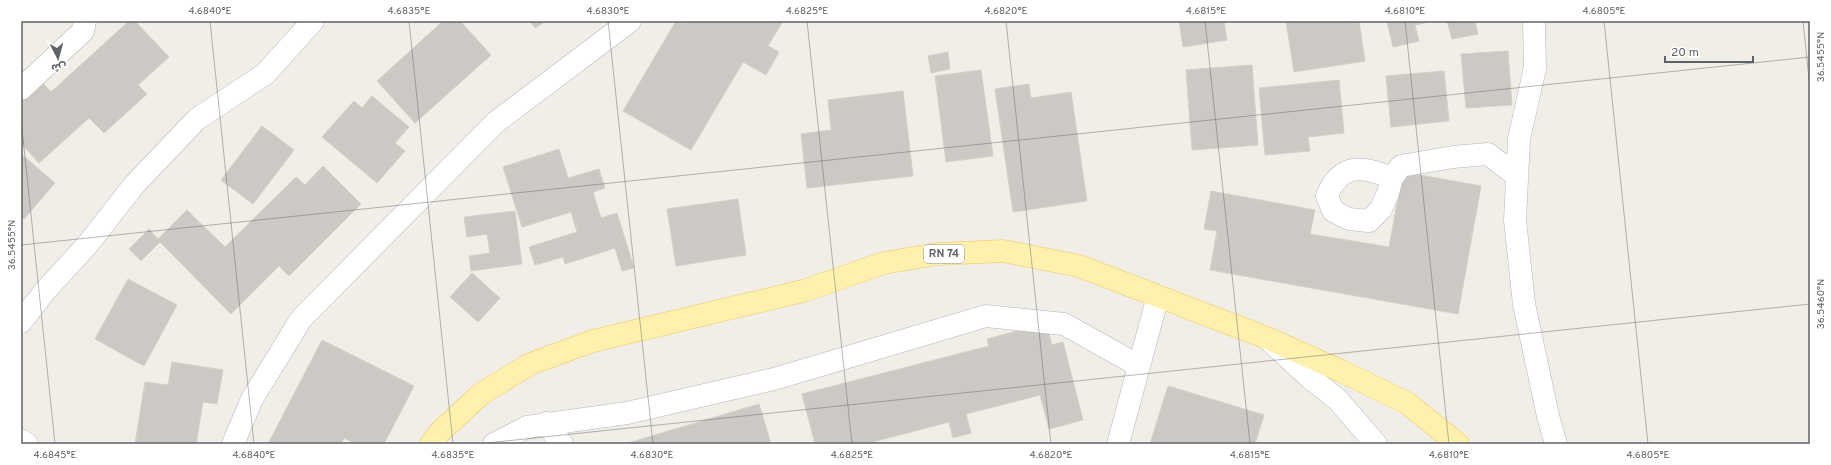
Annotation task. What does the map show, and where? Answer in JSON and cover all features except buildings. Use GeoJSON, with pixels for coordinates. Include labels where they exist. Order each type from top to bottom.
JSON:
{"type":"FeatureCollection","features":[{"type":"Feature","properties":{"kind":"main road","name":"RN 74"},"geometry":{"type":"LineString","coordinates":[[431,444],[440,432],[481,394],[530,364],[593,342],[803,291],[884,263],[937,254],[1003,250],[1079,266],[1267,338],[1341,370],[1407,404],[1458,444]]}},
{"type":"Feature","properties":{"kind":"street"},"geometry":{"type":"LineString","coordinates":[[21,322],[45,291],[88,244],[134,185],[197,119],[265,74],[313,21]]}},
{"type":"Feature","properties":{"kind":"street"},"geometry":{"type":"LineString","coordinates":[[233,444],[252,399],[301,319],[496,122],[630,21]]}},
{"type":"Feature","properties":{"kind":"street"},"geometry":{"type":"LineString","coordinates":[[1534,21],[1535,68],[1519,138],[1515,220],[1524,304],[1548,416],[1556,444]]}},
{"type":"Feature","properties":{"kind":"street"},"geometry":{"type":"LineString","coordinates":[[21,89],[88,24]]}},
{"type":"Feature","properties":{"kind":"street"},"geometry":{"type":"LineString","coordinates":[[1392,178],[1401,166],[1453,157],[1488,154],[1517,176]]}},
{"type":"Feature","properties":{"kind":"street"},"geometry":{"type":"LineString","coordinates":[[1118,444],[1158,296]]}},
{"type":"Feature","properties":{"kind":"street"},"geometry":{"type":"LineString","coordinates":[[494,444],[527,427],[546,423],[627,413],[774,379],[986,316],[1064,324],[1139,366]]}},
{"type":"Feature","properties":{"kind":"street"},"geometry":{"type":"LineString","coordinates":[[1267,338],[1310,378],[1337,398],[1376,444]]}},
{"type":"Feature","properties":{"kind":"street"},"geometry":{"type":"LineString","coordinates":[[546,423],[562,444]]}},
{"type":"Feature","properties":{"kind":"street"},"geometry":{"type":"LineString","coordinates":[[21,440],[27,444]]}}]}
